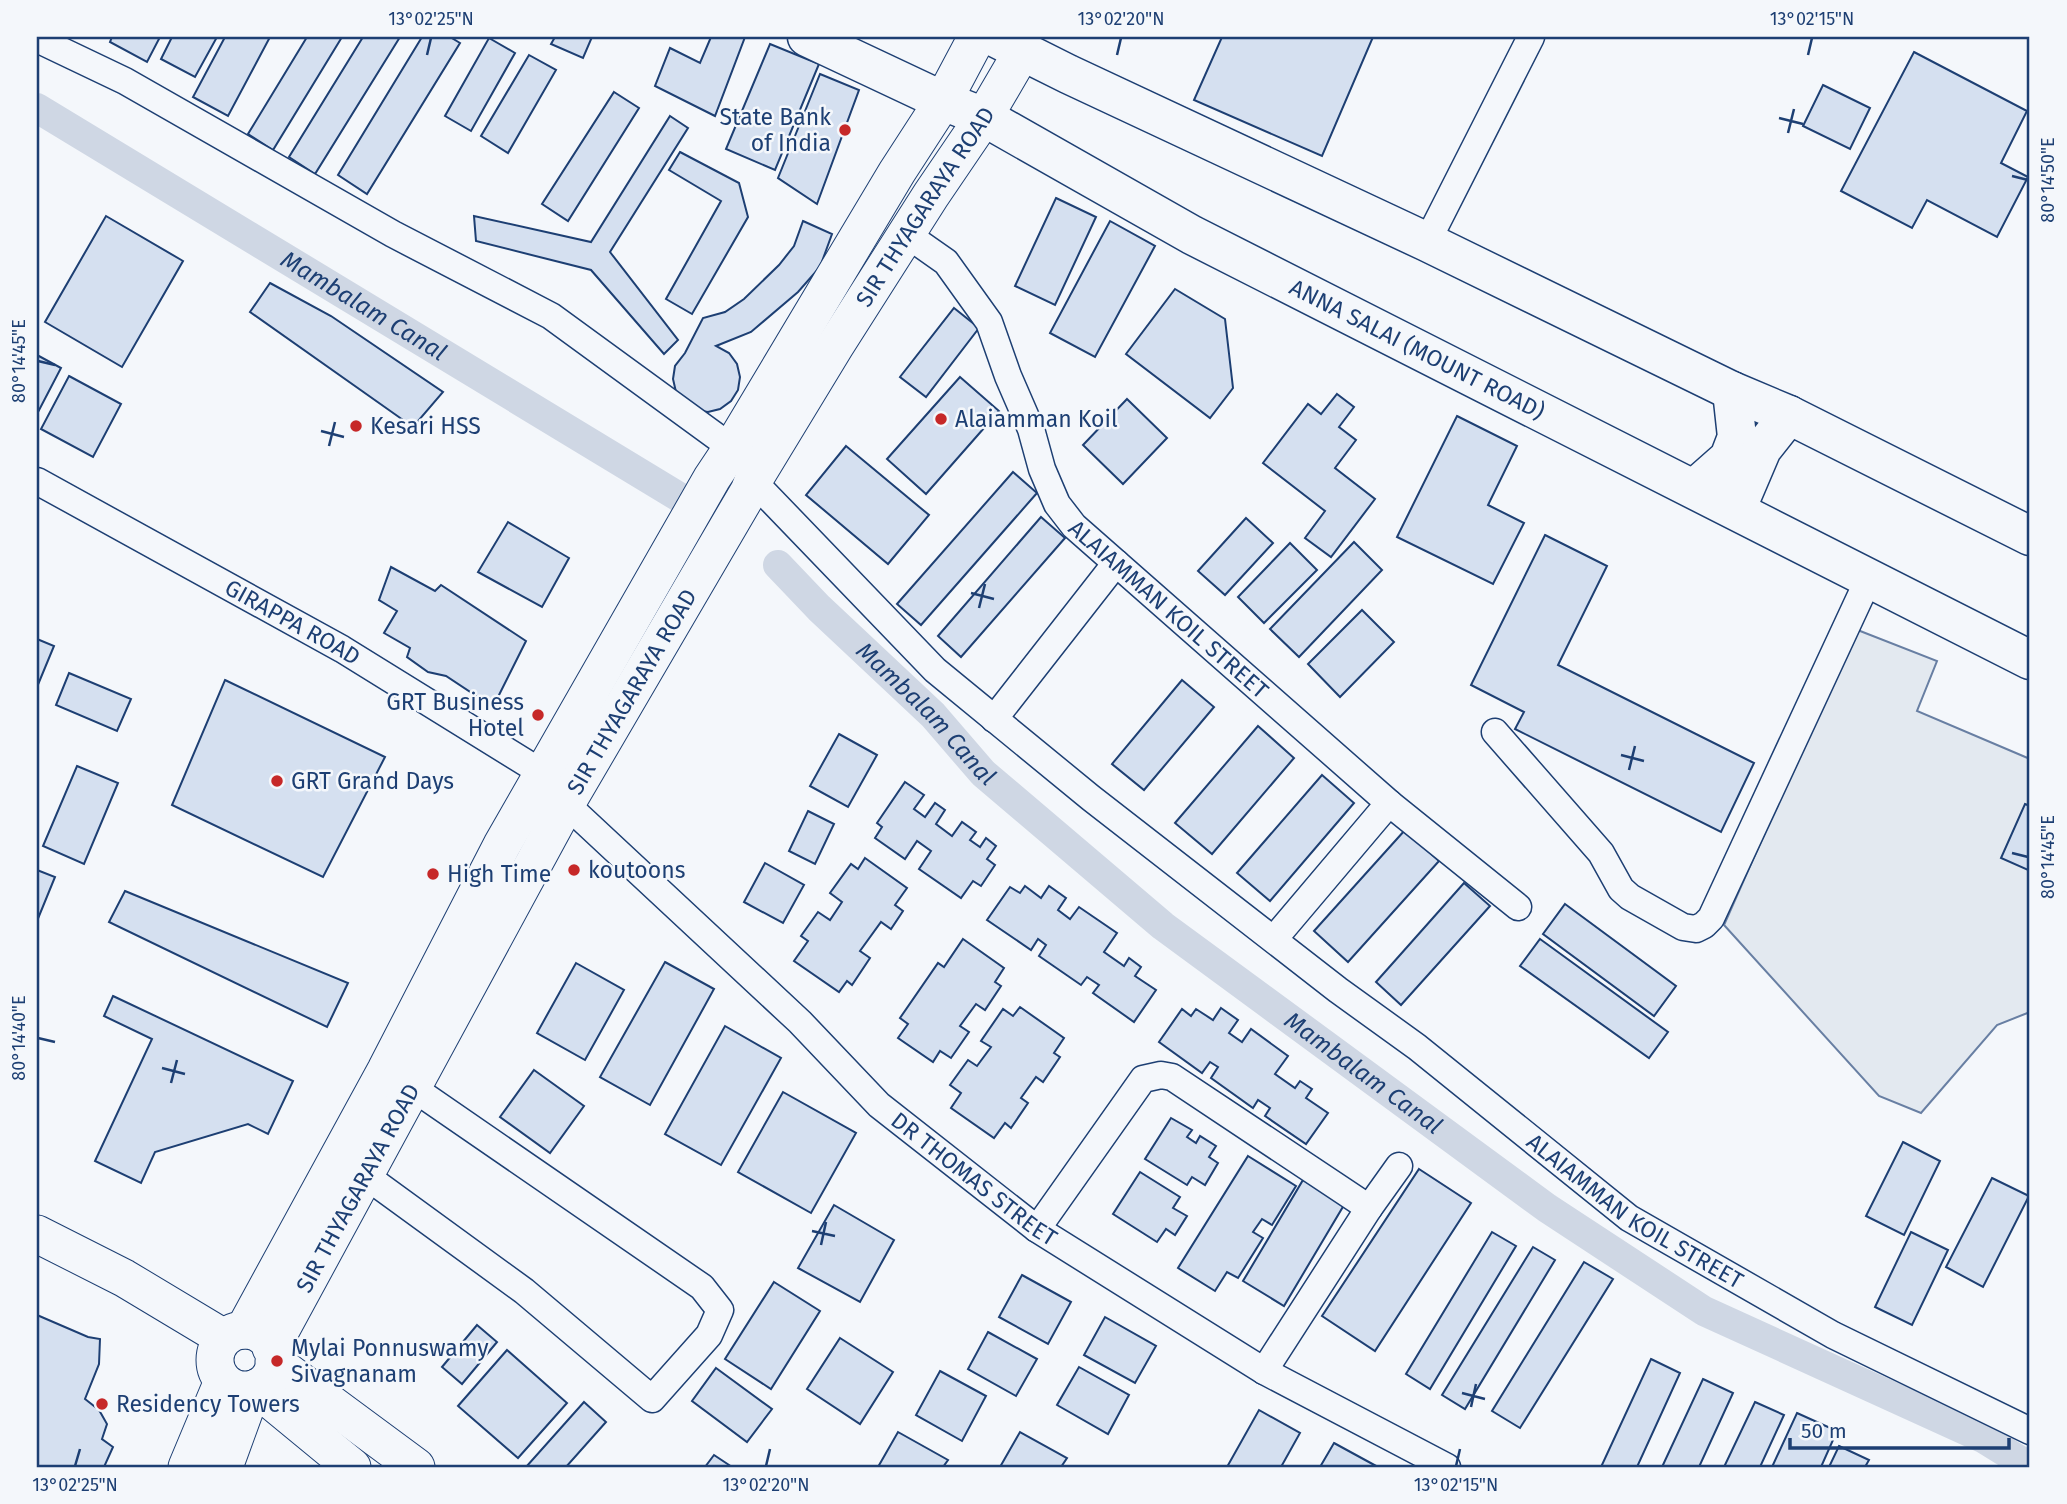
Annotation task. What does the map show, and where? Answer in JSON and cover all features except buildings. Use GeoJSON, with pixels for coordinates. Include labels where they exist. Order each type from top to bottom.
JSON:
{"type":"FeatureCollection","features":[{"type":"Feature","properties":{"kind":"main road","name":"ANNA SALAI (MOUNT ROAD)"},"geometry":{"type":"LineString","coordinates":[[807,37],[943,101],[984,117],[1192,235],[2030,660]]}},
{"type":"Feature","properties":{"kind":"main road","name":"SIR THYAGARAYA ROAD"},"geometry":{"type":"LineString","coordinates":[[224,1467],[249,1362],[386,1070],[502,845],[712,478],[897,172],[943,101],[977,37]]}},
{"type":"Feature","properties":{"kind":"main road","name":"SIR THYAGARAYA ROAD"},"geometry":{"type":"LineString","coordinates":[[187,1467],[249,1362],[366,1176],[566,804],[753,481],[906,234],[984,117],[1008,44]]}},
{"type":"Feature","properties":{"kind":"main road"},"geometry":{"type":"LineString","coordinates":[[1008,44],[1427,242],[1732,391],[1789,415],[2030,536]]}},
{"type":"Feature","properties":{"kind":"main road"},"geometry":{"type":"LineString","coordinates":[[1695,488],[1729,457],[1737,438],[1732,391]]}},
{"type":"Feature","properties":{"kind":"main road"},"geometry":{"type":"LineString","coordinates":[[1737,510],[1762,449],[1789,415]]}},
{"type":"Feature","properties":{"kind":"main road"},"geometry":{"type":"LineString","coordinates":[[48,1239],[147,1291],[249,1362],[416,1467]]}},
{"type":"Feature","properties":{"kind":"main road"},"geometry":{"type":"LineString","coordinates":[[249,1362],[352,1467]]}},
{"type":"Feature","properties":{"kind":"street"},"geometry":{"type":"LineString","coordinates":[[1427,242],[1531,37]]}},
{"type":"Feature","properties":{"kind":"street"},"geometry":{"type":"LineString","coordinates":[[37,39],[125,81],[393,234],[551,316],[732,448]]}},
{"type":"Feature","properties":{"kind":"street","name":"ALAIAMMAN KOIL STREET"},"geometry":{"type":"LineString","coordinates":[[906,234],[946,262],[989,322],[1031,429],[1042,469],[1056,504],[1074,526],[1389,803],[1518,907]]}},
{"type":"Feature","properties":{"kind":"street","name":"GIRAPPA ROAD"},"geometry":{"type":"LineString","coordinates":[[37,481],[342,649],[544,774]]}},
{"type":"Feature","properties":{"kind":"street","name":"ALAIAMMAN KOIL STREET"},"geometry":{"type":"LineString","coordinates":[[753,481],[935,670],[1091,798],[1338,990],[1417,1047],[1629,1218],[1833,1335],[2030,1431]]}},
{"type":"Feature","properties":{"kind":"street"},"geometry":{"type":"LineString","coordinates":[[994,719],[1116,563]]}},
{"type":"Feature","properties":{"kind":"street"},"geometry":{"type":"LineString","coordinates":[[1495,732],[1601,853],[1621,889],[1630,897],[1683,927],[1696,929],[1711,918],[1869,578]]}},
{"type":"Feature","properties":{"kind":"street"},"geometry":{"type":"LineString","coordinates":[[1274,939],[1389,803]]}},
{"type":"Feature","properties":{"kind":"street","name":"DR THOMAS STREET"},"geometry":{"type":"LineString","coordinates":[[566,804],[800,1022],[879,1105],[1037,1229],[1264,1371],[1447,1467]]}},
{"type":"Feature","properties":{"kind":"street"},"geometry":{"type":"LineString","coordinates":[[1037,1229],[1143,1079],[1161,1075],[1172,1077],[1369,1208]]}},
{"type":"Feature","properties":{"kind":"street"},"geometry":{"type":"LineString","coordinates":[[366,1176],[524,1291],[652,1399],[709,1335],[720,1310],[702,1287],[413,1088]]}},
{"type":"Feature","properties":{"kind":"street"},"geometry":{"type":"LineString","coordinates":[[1264,1371],[1399,1166]]}},
{"type":"Feature","properties":{"kind":"shaded area"},"geometry":{"type":"Polygon","coordinates":[[[1855,629],[1937,661],[1917,711],[2030,759],[2030,1012],[1997,1025],[1921,1113],[1879,1096],[1724,925],[1855,629]]]}},
{"type":"Feature","properties":{"kind":"waterway","name":"Mambalam Canal"},"geometry":{"type":"LineString","coordinates":[[37,108],[689,503]]}},
{"type":"Feature","properties":{"kind":"waterway","name":"Mambalam Canal"},"geometry":{"type":"LineString","coordinates":[[778,565],[819,608],[933,715],[983,773],[1163,926],[1547,1208],[1704,1311],[1983,1438],[2030,1467]]}},
{"type":"Feature","properties":{"kind":"place","name":"State Bank of India"},"geometry":{"type":"Point","coordinates":[845,130]}},
{"type":"Feature","properties":{"kind":"place","name":"Alaiamman Koil"},"geometry":{"type":"Point","coordinates":[941,419]}},
{"type":"Feature","properties":{"kind":"place","name":"Kesari HSS"},"geometry":{"type":"Point","coordinates":[356,426]}},
{"type":"Feature","properties":{"kind":"place","name":"GRT Business Hotel"},"geometry":{"type":"Point","coordinates":[538,715]}},
{"type":"Feature","properties":{"kind":"place","name":"GRT Grand Days"},"geometry":{"type":"Point","coordinates":[277,781]}},
{"type":"Feature","properties":{"kind":"place","name":"koutoons"},"geometry":{"type":"Point","coordinates":[574,870]}},
{"type":"Feature","properties":{"kind":"place","name":"High Time"},"geometry":{"type":"Point","coordinates":[433,874]}},
{"type":"Feature","properties":{"kind":"place","name":"Mylai Ponnuswamy Sivagnanam"},"geometry":{"type":"Point","coordinates":[277,1361]}},
{"type":"Feature","properties":{"kind":"place","name":"Residency Towers"},"geometry":{"type":"Point","coordinates":[102,1404]}}]}
